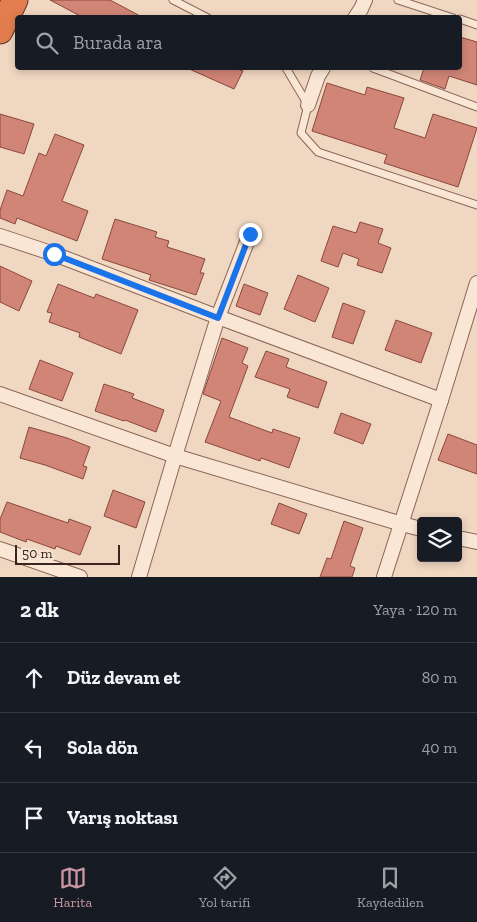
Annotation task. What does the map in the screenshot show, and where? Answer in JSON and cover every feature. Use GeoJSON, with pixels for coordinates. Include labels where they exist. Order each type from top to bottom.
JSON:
{"type":"FeatureCollection","features":[{"type":"Feature","properties":{"kind":"highway"},"geometry":{"type":"LineString","coordinates":[[0,31],[15,0]]}},
{"type":"Feature","properties":{"kind":"street"},"geometry":{"type":"LineString","coordinates":[[358,15],[365,0]]}},
{"type":"Feature","properties":{"kind":"street"},"geometry":{"type":"LineString","coordinates":[[308,105],[322,70]]}},
{"type":"Feature","properties":{"kind":"street"},"geometry":{"type":"LineString","coordinates":[[140,577],[218,318],[250,234]]}},
{"type":"Feature","properties":{"kind":"street"},"geometry":{"type":"LineString","coordinates":[[0,236],[54,254],[218,318],[441,400]]}},
{"type":"Feature","properties":{"kind":"street"},"geometry":{"type":"LineString","coordinates":[[384,577],[477,282]]}},
{"type":"Feature","properties":{"kind":"street"},"geometry":{"type":"LineString","coordinates":[[0,394],[175,456],[417,528]]}},
{"type":"Feature","properties":{"kind":"street"},"geometry":{"type":"LineString","coordinates":[[462,539],[477,542]]}},
{"type":"Feature","properties":{"kind":"street"},"geometry":{"type":"LineString","coordinates":[[0,549],[80,577]]}},
{"type":"Feature","properties":{"kind":"lane"},"geometry":{"type":"LineString","coordinates":[[173,0],[202,15]]}},
{"type":"Feature","properties":{"kind":"lane"},"geometry":{"type":"LineString","coordinates":[[398,0],[444,15]]}},
{"type":"Feature","properties":{"kind":"lane"},"geometry":{"type":"LineString","coordinates":[[462,21],[477,25]]}},
{"type":"Feature","properties":{"kind":"lane"},"geometry":{"type":"LineString","coordinates":[[287,70],[308,105],[301,133],[318,152],[477,205]]}},
{"type":"Feature","properties":{"kind":"lane"},"geometry":{"type":"LineString","coordinates":[[378,70],[477,107]]}},
{"type":"Feature","properties":{"kind":"building"},"geometry":{"type":"Polygon","coordinates":[[[50,0],[110,0],[138,15],[78,15],[50,0]]]}},
{"type":"Feature","properties":{"kind":"building"},"geometry":{"type":"Polygon","coordinates":[[[462,38],[477,42],[477,85],[449,76],[445,89],[420,80],[423,70],[462,70],[462,38]]]}},
{"type":"Feature","properties":{"kind":"building"},"geometry":{"type":"Polygon","coordinates":[[[191,70],[243,71],[234,89],[191,70]]]}},
{"type":"Feature","properties":{"kind":"building"},"geometry":{"type":"Polygon","coordinates":[[[327,83],[365,95],[367,87],[404,98],[394,128],[425,138],[433,114],[477,128],[458,187],[384,163],[387,155],[312,131],[327,83]]]}},
{"type":"Feature","properties":{"kind":"building"},"geometry":{"type":"Polygon","coordinates":[[[0,114],[34,124],[24,154],[0,147],[0,114]]]}},
{"type":"Feature","properties":{"kind":"building"},"geometry":{"type":"Polygon","coordinates":[[[55,134],[84,145],[62,201],[88,211],[77,241],[17,218],[15,224],[0,218],[0,210],[7,190],[23,196],[39,153],[46,156],[55,134]]]}},
{"type":"Feature","properties":{"kind":"building"},"geometry":{"type":"Polygon","coordinates":[[[115,219],[157,232],[155,237],[169,241],[167,247],[205,259],[200,273],[204,273],[196,295],[149,280],[151,275],[102,259],[115,219]]]}},
{"type":"Feature","properties":{"kind":"building"},"geometry":{"type":"Polygon","coordinates":[[[360,222],[383,229],[378,243],[391,248],[382,273],[357,265],[359,259],[343,253],[338,267],[321,261],[333,226],[356,233],[360,222]]]}},
{"type":"Feature","properties":{"kind":"building"},"geometry":{"type":"Polygon","coordinates":[[[0,266],[32,281],[19,311],[0,302],[0,266]]]}},
{"type":"Feature","properties":{"kind":"building"},"geometry":{"type":"Polygon","coordinates":[[[298,275],[329,288],[315,322],[284,309],[298,275]]]}},
{"type":"Feature","properties":{"kind":"building"},"geometry":{"type":"Polygon","coordinates":[[[58,284],[94,298],[96,294],[138,310],[121,354],[79,337],[80,333],[49,322],[52,313],[47,312],[58,284]]]}},
{"type":"Feature","properties":{"kind":"building"},"geometry":{"type":"Polygon","coordinates":[[[244,284],[268,293],[260,315],[236,306],[244,284]]]}},
{"type":"Feature","properties":{"kind":"building"},"geometry":{"type":"Polygon","coordinates":[[[343,303],[365,311],[353,344],[332,337],[343,303]]]}},
{"type":"Feature","properties":{"kind":"building"},"geometry":{"type":"Polygon","coordinates":[[[396,320],[432,333],[421,363],[385,350],[396,320]]]}},
{"type":"Feature","properties":{"kind":"building"},"geometry":{"type":"Polygon","coordinates":[[[222,338],[248,348],[242,363],[248,366],[229,417],[272,433],[273,429],[300,438],[289,468],[261,458],[260,461],[205,442],[221,401],[203,394],[222,338]]]}},
{"type":"Feature","properties":{"kind":"building"},"geometry":{"type":"Polygon","coordinates":[[[266,351],[289,359],[286,367],[327,382],[318,408],[287,397],[290,389],[255,377],[266,351]]]}},
{"type":"Feature","properties":{"kind":"building"},"geometry":{"type":"Polygon","coordinates":[[[40,360],[73,373],[62,401],[29,389],[40,360]]]}},
{"type":"Feature","properties":{"kind":"building"},"geometry":{"type":"Polygon","coordinates":[[[104,384],[134,394],[132,398],[164,410],[156,432],[95,411],[104,384]]]}},
{"type":"Feature","properties":{"kind":"building"},"geometry":{"type":"Polygon","coordinates":[[[341,413],[371,424],[363,444],[334,433],[341,413]]]}},
{"type":"Feature","properties":{"kind":"building"},"geometry":{"type":"Polygon","coordinates":[[[29,427],[90,447],[83,466],[87,467],[83,479],[20,458],[29,427]]]}},
{"type":"Feature","properties":{"kind":"building"},"geometry":{"type":"Polygon","coordinates":[[[448,434],[477,445],[477,474],[438,460],[448,434]]]}},
{"type":"Feature","properties":{"kind":"building"},"geometry":{"type":"Polygon","coordinates":[[[113,490],[145,502],[136,528],[104,516],[113,490]]]}},
{"type":"Feature","properties":{"kind":"building"},"geometry":{"type":"Polygon","coordinates":[[[7,502],[68,523],[69,519],[91,527],[80,555],[56,546],[55,549],[27,539],[26,542],[0,532],[0,519],[7,502]]]}},
{"type":"Feature","properties":{"kind":"building"},"geometry":{"type":"Polygon","coordinates":[[[279,503],[307,514],[299,534],[271,524],[279,503]]]}},
{"type":"Feature","properties":{"kind":"building"},"geometry":{"type":"Polygon","coordinates":[[[344,521],[363,528],[350,566],[355,568],[352,577],[320,577],[327,558],[331,559],[344,521]]]}},
{"type":"Feature","properties":{"kind":"route"},"geometry":{"type":"LineString","coordinates":[[54,254],[218,318],[250,234]]}}]}
